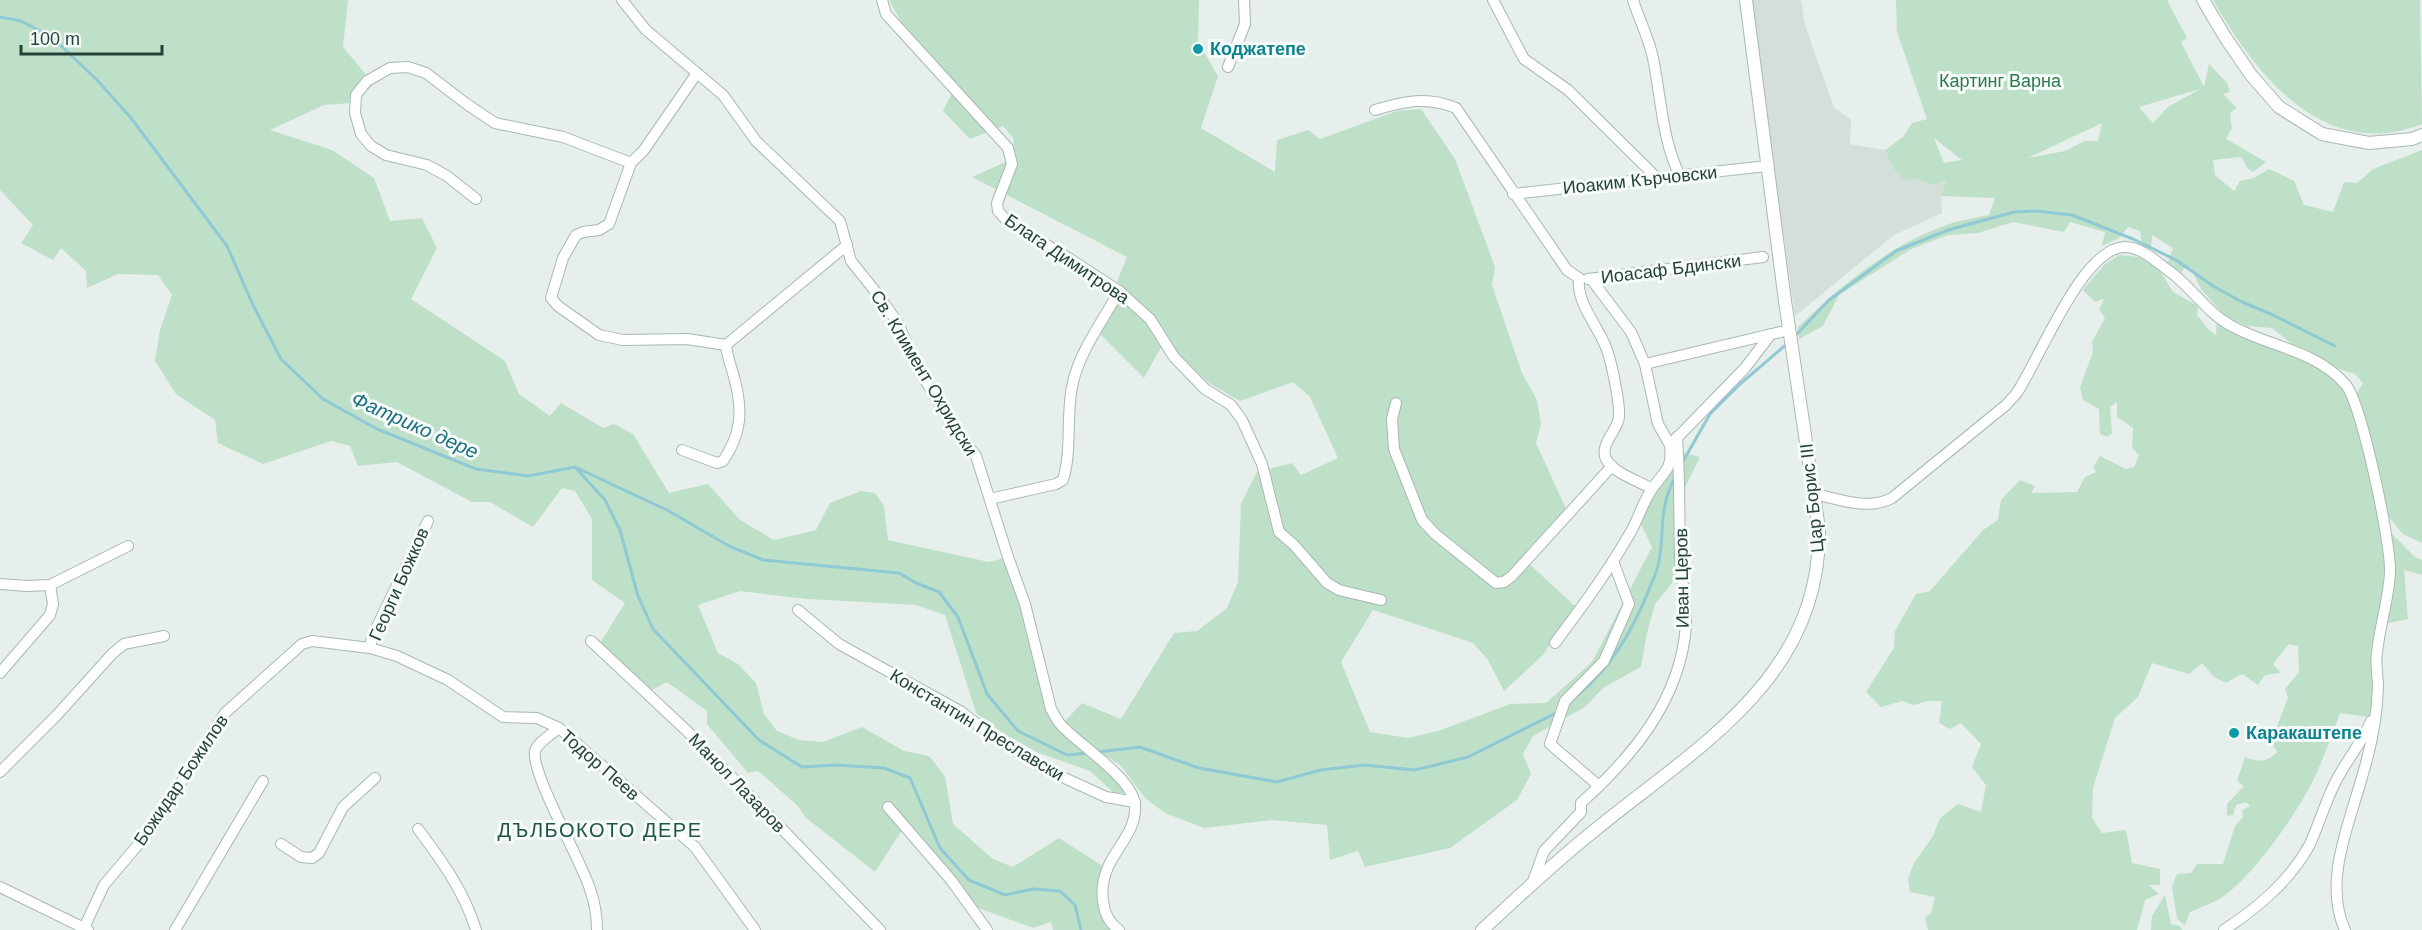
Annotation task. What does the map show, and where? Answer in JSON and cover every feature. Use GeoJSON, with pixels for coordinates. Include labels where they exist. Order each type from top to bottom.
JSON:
{"type":"FeatureCollection","features":[{"type":"Feature","properties":{"kind":"street","name":"Св. Климент Охридски"},"geometry":{"type":"LineString","coordinates":[[622,0],[646,30],[723,95],[756,141],[840,221],[851,261],[898,323],[916,365],[952,425],[976,456],[1025,604],[1051,709],[1060,724],[1121,780],[1131,792],[1135,802]]}},
{"type":"Feature","properties":{"kind":"street","name":"Блага Димитрова"},"geometry":{"type":"LineString","coordinates":[[882,0],[886,14],[1008,148],[1012,164],[997,203],[998,211],[1008,222],[1119,291],[1150,319],[1174,357],[1205,389],[1231,405],[1242,420],[1262,464],[1279,532],[1294,545],[1327,584],[1339,590],[1381,600]]}},
{"type":"Feature","properties":{"kind":"street"},"geometry":{"type":"LineString","coordinates":[[1228,67],[1245,24],[1244,0]]}},
{"type":"Feature","properties":{"kind":"street"},"geometry":{"type":"LineString","coordinates":[[1493,0],[1524,59],[1568,90],[1657,178]]}},
{"type":"Feature","properties":{"kind":"street"},"geometry":{"type":"LineString","coordinates":[[1634,0],[1652,54],[1666,138],[1672,160],[1680,176]]}},
{"type":"Feature","properties":{"kind":"street","name":"Цар Борис III"},"geometry":{"type":"LineString","coordinates":[[1482,930],[1594,831],[1711,737],[1750,702],[1780,664],[1803,623],[1820,559],[1819,529],[1767,166],[1746,0]]}},
{"type":"Feature","properties":{"kind":"street"},"geometry":{"type":"LineString","coordinates":[[2203,0],[2224,37],[2251,75],[2279,106],[2322,134],[2369,143],[2412,139],[2422,135]]}},
{"type":"Feature","properties":{"kind":"street"},"geometry":{"type":"LineString","coordinates":[[476,199],[447,176],[427,165],[386,155],[371,146],[361,134],[355,112],[356,95],[367,81],[390,68],[408,67],[426,73],[495,123],[563,137],[631,163]]}},
{"type":"Feature","properties":{"kind":"street"},"geometry":{"type":"LineString","coordinates":[[697,73],[644,150],[631,163],[609,224],[599,230],[576,235],[562,258],[551,298],[599,335],[623,340],[687,339],[726,345],[847,245]]}},
{"type":"Feature","properties":{"kind":"street"},"geometry":{"type":"LineString","coordinates":[[1375,110],[1420,99],[1442,102],[1456,108],[1567,270],[1578,278],[1577,291],[1606,345],[1612,368],[1619,418],[1604,451],[1605,458],[1612,466],[1652,489]]}},
{"type":"Feature","properties":{"kind":"street","name":"Иоаким Кърчовски"},"geometry":{"type":"LineString","coordinates":[[1513,194],[1767,166]]}},
{"type":"Feature","properties":{"kind":"street"},"geometry":{"type":"LineString","coordinates":[[1814,494],[1868,505],[1882,503],[1892,498],[2006,405],[2016,394],[2056,319],[2096,260],[2115,249],[2125,247],[2138,250],[2172,273],[2228,324],[2252,336],[2295,349],[2333,372],[2348,387],[2362,424],[2384,524],[2390,571],[2376,655],[2378,689],[2373,736],[2345,835],[2337,878],[2336,902],[2345,930]]}},
{"type":"Feature","properties":{"kind":"street","name":"Иоасаф Бдински"},"geometry":{"type":"LineString","coordinates":[[1578,278],[1591,279],[1763,257]]}},
{"type":"Feature","properties":{"kind":"street"},"geometry":{"type":"LineString","coordinates":[[1591,279],[1631,332],[1645,364],[1658,424],[1674,441]]}},
{"type":"Feature","properties":{"kind":"street"},"geometry":{"type":"LineString","coordinates":[[990,499],[1056,484],[1062,480],[1066,465],[1071,390],[1076,370],[1119,291]]}},
{"type":"Feature","properties":{"kind":"street"},"geometry":{"type":"LineString","coordinates":[[1645,364],[1790,330]]}},
{"type":"Feature","properties":{"kind":"street"},"geometry":{"type":"LineString","coordinates":[[1555,643],[1613,561],[1630,534],[1652,489],[1664,477],[1671,465],[1674,441],[1745,368],[1771,334]]}},
{"type":"Feature","properties":{"kind":"street"},"geometry":{"type":"LineString","coordinates":[[682,450],[720,463],[735,442],[740,430],[740,417],[735,380],[726,345]]}},
{"type":"Feature","properties":{"kind":"street"},"geometry":{"type":"LineString","coordinates":[[1396,403],[1392,418],[1394,449],[1422,520],[1435,534],[1496,583],[1504,582],[1512,576],[1612,466]]}},
{"type":"Feature","properties":{"kind":"street","name":"Иван Церов"},"geometry":{"type":"LineString","coordinates":[[1532,885],[1544,851],[1581,812],[1581,803],[1617,770],[1655,721],[1677,669],[1686,625],[1680,557],[1681,499],[1674,441]]}},
{"type":"Feature","properties":{"kind":"street","name":"Георги Божков"},"geometry":{"type":"LineString","coordinates":[[370,648],[372,637],[428,521]]}},
{"type":"Feature","properties":{"kind":"street"},"geometry":{"type":"LineString","coordinates":[[0,584],[50,585],[128,546]]}},
{"type":"Feature","properties":{"kind":"street"},"geometry":{"type":"LineString","coordinates":[[1599,786],[1550,744],[1565,701],[1604,661],[1629,604],[1613,561]]}},
{"type":"Feature","properties":{"kind":"street"},"geometry":{"type":"LineString","coordinates":[[0,673],[50,615],[53,604],[50,585]]}},
{"type":"Feature","properties":{"kind":"street","name":"Константин Преславски"},"geometry":{"type":"LineString","coordinates":[[798,610],[839,644],[960,711],[1001,742],[1047,770],[1106,797],[1135,802]]}},
{"type":"Feature","properties":{"kind":"street"},"geometry":{"type":"LineString","coordinates":[[0,772],[124,644],[164,636]]}},
{"type":"Feature","properties":{"kind":"street","name":"Манол Лазаров"},"geometry":{"type":"LineString","coordinates":[[591,641],[687,731],[880,930]]}},
{"type":"Feature","properties":{"kind":"street","name":"Божидар Божилов"},"geometry":{"type":"LineString","coordinates":[[85,929],[104,885],[153,827],[225,713],[306,642],[370,648]]}},
{"type":"Feature","properties":{"kind":"street","name":"Тодор Пеев"},"geometry":{"type":"LineString","coordinates":[[370,648],[397,656],[448,680],[503,717],[537,718],[559,729],[695,847],[755,930]]}},
{"type":"Feature","properties":{"kind":"street"},"geometry":{"type":"LineString","coordinates":[[2224,930],[2252,911],[2296,866],[2309,845],[2336,781],[2366,733],[2375,712]]}},
{"type":"Feature","properties":{"kind":"street"},"geometry":{"type":"LineString","coordinates":[[559,729],[540,744],[535,756],[558,818],[590,887],[597,913],[597,930]]}},
{"type":"Feature","properties":{"kind":"street"},"geometry":{"type":"LineString","coordinates":[[281,844],[301,857],[312,858],[319,853],[342,807],[375,778]]}},
{"type":"Feature","properties":{"kind":"street"},"geometry":{"type":"LineString","coordinates":[[175,930],[263,782]]}},
{"type":"Feature","properties":{"kind":"street"},"geometry":{"type":"LineString","coordinates":[[1119,930],[1110,924],[1103,909],[1104,886],[1107,869],[1136,815],[1135,802]]}},
{"type":"Feature","properties":{"kind":"street"},"geometry":{"type":"LineString","coordinates":[[888,807],[951,880],[987,930]]}},
{"type":"Feature","properties":{"kind":"street"},"geometry":{"type":"LineString","coordinates":[[418,829],[450,870],[466,901],[476,930]]}},
{"type":"Feature","properties":{"kind":"street"},"geometry":{"type":"LineString","coordinates":[[0,887],[85,929]]}},
{"type":"Feature","properties":{"kind":"shaded area"},"geometry":{"type":"Polygon","coordinates":[[[1751,0],[1801,0],[1805,25],[1834,107],[1851,120],[1850,144],[1885,150],[1893,168],[1933,185],[1946,179],[1941,196],[1942,213],[1894,235],[1795,316],[1751,0]]]}},
{"type":"Feature","properties":{"kind":"green space"},"geometry":{"type":"Polygon","coordinates":[[[0,0],[348,0],[343,47],[374,84],[351,103],[324,105],[270,130],[332,150],[374,178],[390,221],[422,218],[437,248],[411,299],[505,361],[519,394],[550,416],[561,403],[603,428],[614,424],[633,434],[669,493],[708,484],[740,520],[774,540],[816,530],[830,503],[861,491],[875,493],[884,506],[888,540],[989,562],[1008,557],[1051,709],[1131,792],[1115,794],[1090,771],[1039,753],[1004,734],[976,713],[945,615],[916,605],[807,599],[740,591],[698,605],[718,653],[738,664],[756,683],[764,714],[777,731],[799,740],[823,742],[862,727],[904,751],[929,756],[945,776],[953,824],[993,859],[1013,867],[1059,838],[1107,869],[1103,909],[1119,930],[1053,930],[1051,922],[1033,928],[967,904],[904,827],[875,872],[805,817],[797,805],[758,771],[748,773],[707,724],[707,711],[667,682],[652,690],[600,643],[625,603],[592,580],[592,519],[575,491],[562,488],[533,527],[490,502],[472,502],[397,462],[358,466],[350,446],[331,441],[263,464],[218,443],[215,420],[176,394],[155,361],[160,330],[172,295],[158,275],[118,274],[87,288],[86,271],[61,248],[53,260],[21,243],[33,225],[0,190],[0,0]]]}},
{"type":"Feature","properties":{"kind":"green space"},"geometry":{"type":"Polygon","coordinates":[[[889,0],[1199,0],[1198,42],[1218,76],[1201,128],[1275,172],[1277,140],[1308,130],[1320,139],[1397,111],[1421,109],[1455,159],[1495,267],[1492,285],[1522,373],[1537,400],[1541,424],[1536,443],[1566,509],[1524,559],[1575,606],[1543,655],[1504,691],[1488,660],[1473,643],[1373,610],[1341,662],[1370,732],[1408,738],[1438,731],[1510,704],[1546,703],[1592,662],[1652,547],[1638,518],[1675,451],[1700,457],[1684,489],[1682,571],[1655,604],[1641,667],[1604,687],[1585,707],[1533,736],[1523,754],[1531,774],[1517,800],[1450,848],[1365,867],[1358,851],[1330,860],[1327,825],[1272,820],[1204,828],[1165,813],[1145,798],[1121,766],[1082,740],[1064,722],[1082,703],[1121,719],[1174,633],[1197,631],[1227,608],[1238,582],[1241,504],[1257,472],[1292,463],[1301,475],[1338,458],[1310,397],[1293,382],[1240,401],[1209,383],[1164,342],[1144,378],[1097,331],[1127,257],[972,177],[1010,160],[1014,139],[1003,126],[970,139],[943,111],[955,87],[914,44],[889,0]]]}},
{"type":"Feature","properties":{"kind":"green space","name":"Картинг Варна"},"geometry":{"type":"Polygon","coordinates":[[[1896,0],[2167,0],[2187,38],[2181,42],[2204,87],[2209,64],[2227,83],[2230,92],[2223,94],[2237,108],[2230,113],[2232,128],[2226,139],[2266,162],[2253,172],[2248,169],[2241,157],[2213,160],[2215,175],[2234,191],[2240,181],[2254,178],[2269,169],[2294,181],[2304,205],[2333,212],[2344,182],[2357,183],[2373,169],[2422,150],[2422,543],[2403,534],[2387,515],[2357,393],[2363,383],[2355,374],[2333,367],[2292,344],[2272,328],[2247,326],[2225,316],[2201,289],[2192,271],[2184,268],[2180,275],[2168,262],[2173,248],[2152,235],[2151,249],[2142,247],[2140,231],[2128,227],[2119,238],[2102,246],[2105,232],[2070,222],[2064,232],[2013,222],[1978,233],[1948,235],[1911,249],[1839,295],[1823,326],[1799,339],[1798,327],[1868,267],[1906,243],[1927,233],[1954,223],[1989,215],[1995,198],[1941,196],[1946,180],[1933,185],[1915,178],[1905,180],[1893,168],[1885,150],[1903,137],[1912,123],[1927,119],[1897,32],[1896,0]],[[2200,89],[2139,107],[2153,123],[2168,107],[2200,89]],[[2102,123],[2028,158],[2065,151],[2085,141],[2098,141],[2102,123]],[[1934,138],[1944,163],[1962,160],[1934,138]]]}},
{"type":"Feature","properties":{"kind":"green space"},"geometry":{"type":"Polygon","coordinates":[[[2213,0],[2420,0],[2422,124],[2387,133],[2354,132],[2324,122],[2297,105],[2272,82],[2250,57],[2213,0]]]}},
{"type":"Feature","properties":{"kind":"green space"},"geometry":{"type":"Polygon","coordinates":[[[2119,255],[2139,257],[2157,266],[2173,292],[2198,306],[2197,315],[2216,335],[2217,319],[2244,334],[2251,341],[2261,340],[2332,375],[2347,391],[2381,513],[2378,522],[2384,537],[2387,558],[2388,583],[2384,639],[2375,708],[2368,717],[2340,713],[2311,785],[2290,820],[2264,856],[2237,886],[2212,903],[2190,912],[2185,925],[2177,919],[2172,887],[2177,874],[2191,873],[2197,864],[2223,864],[2235,826],[2243,817],[2242,811],[2250,806],[2246,802],[2236,805],[2233,815],[2227,816],[2227,804],[2244,786],[2237,781],[2245,757],[2262,761],[2277,752],[2271,743],[2288,697],[2285,689],[2299,672],[2298,646],[2289,644],[2273,664],[2281,673],[2265,675],[2258,685],[2242,674],[2226,683],[2214,677],[2202,663],[2189,674],[2152,663],[2138,697],[2115,718],[2093,788],[2092,818],[2102,833],[2126,830],[2132,863],[2160,869],[2160,885],[2149,885],[2159,894],[2145,900],[2137,930],[1928,930],[1925,918],[1931,913],[1935,897],[1910,892],[1908,879],[1914,863],[1933,836],[1940,818],[1958,804],[1981,812],[1986,785],[1972,767],[1981,744],[1961,723],[1950,729],[1939,723],[1942,701],[1928,701],[1914,705],[1902,701],[1881,707],[1866,692],[1894,648],[1895,631],[1916,594],[1930,591],[1983,530],[1998,520],[2001,500],[2020,480],[2035,486],[2031,493],[2077,492],[2085,477],[2096,472],[2093,467],[2100,456],[2126,469],[2134,467],[2139,455],[2132,448],[2133,428],[2117,417],[2117,402],[2110,407],[2112,433],[2107,437],[2100,434],[2099,409],[2083,400],[2080,387],[2093,352],[2092,342],[2105,318],[2099,309],[2104,299],[2095,302],[2083,290],[2104,265],[2119,255]]]}},
{"type":"Feature","properties":{"kind":"green space"},"geometry":{"type":"Polygon","coordinates":[[[2390,532],[2415,557],[2422,560],[2422,575],[2404,570],[2408,619],[2384,624],[2390,532]]]}},
{"type":"Feature","properties":{"kind":"green space"},"geometry":{"type":"Polygon","coordinates":[[[2165,895],[2171,924],[2180,926],[2182,930],[2151,930],[2152,916],[2165,895]]]}},
{"type":"Feature","properties":{"kind":"waterway","name":"Фатрико дере"},"geometry":{"type":"LineString","coordinates":[[0,17],[21,21],[53,38],[97,80],[131,118],[227,246],[253,305],[281,359],[323,399],[377,429],[476,469],[528,476],[575,467],[605,500],[620,530],[638,596],[653,629],[759,740],[802,767],[835,765],[884,768],[910,778],[940,848],[969,880],[1005,895],[1033,889],[1060,891],[1075,905],[1081,930]]}},
{"type":"Feature","properties":{"kind":"waterway"},"geometry":{"type":"LineString","coordinates":[[1795,336],[1829,300],[1896,251],[1948,230],[2014,212],[2036,211],[2072,215],[2133,239],[2176,260],[2213,286],[2242,302],[2335,346]]}},
{"type":"Feature","properties":{"kind":"waterway"},"geometry":{"type":"LineString","coordinates":[[1682,463],[1710,414],[1739,385],[1788,343]]}},
{"type":"Feature","properties":{"kind":"waterway"},"geometry":{"type":"LineString","coordinates":[[577,468],[667,510],[729,546],[763,560],[899,573],[939,592],[958,617],[987,694],[1018,731],[1067,755],[1088,753]]}},
{"type":"Feature","properties":{"kind":"waterway"},"geometry":{"type":"LineString","coordinates":[[1579,694],[1611,660],[1642,606],[1658,566],[1664,510],[1675,477]]}},
{"type":"Feature","properties":{"kind":"waterway"},"geometry":{"type":"LineString","coordinates":[[1098,752],[1140,747],[1199,768],[1277,782],[1321,770],[1364,765],[1415,770],[1468,757],[1558,712]]}},
{"type":"Feature","properties":{"kind":"place","name":"Коджатепе"},"geometry":{"type":"Point","coordinates":[1198,49]}},
{"type":"Feature","properties":{"kind":"place","name":"Каракаштепе"},"geometry":{"type":"Point","coordinates":[2234,733]}},
{"type":"Feature","properties":{"kind":"district","name":"ДЪЛБОКОТО ДЕРЕ"},"geometry":{"type":"Point","coordinates":[600,830]}}]}
